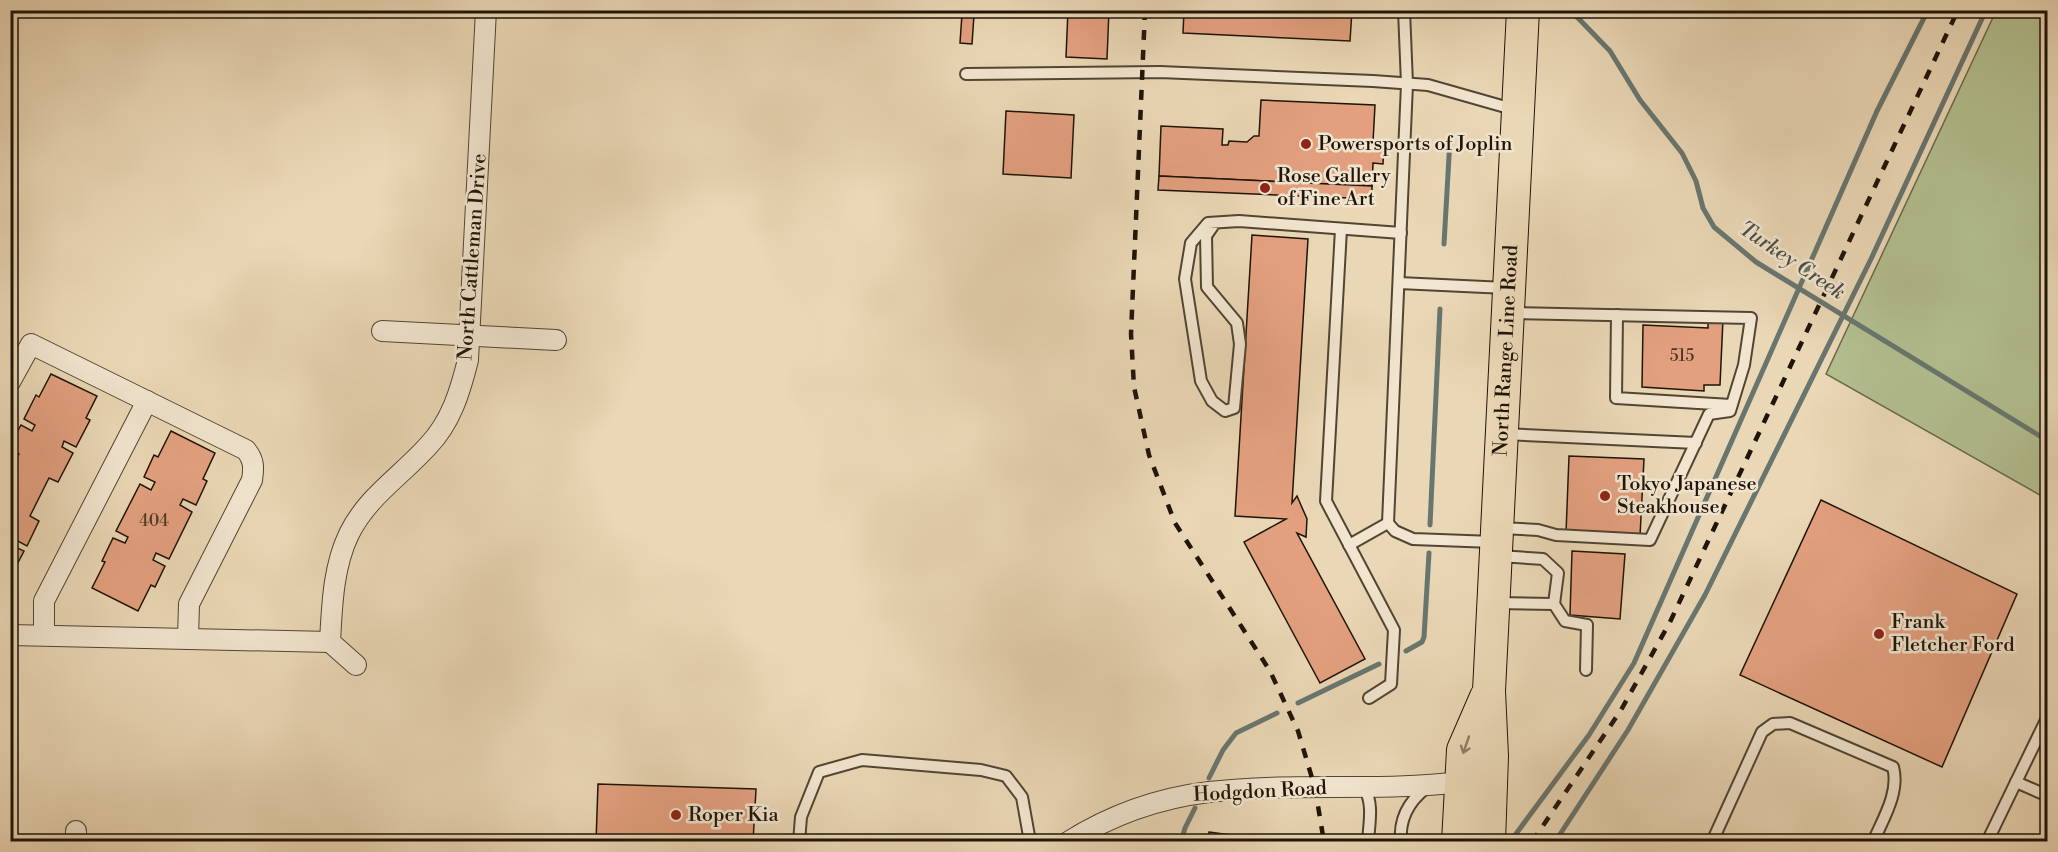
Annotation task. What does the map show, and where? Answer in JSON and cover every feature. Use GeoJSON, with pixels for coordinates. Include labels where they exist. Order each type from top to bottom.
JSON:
{"type":"FeatureCollection","features":[{"type":"Feature","properties":{"kind":"main road","name":"North Range Line Road"},"geometry":{"type":"LineString","coordinates":[[1489,842],[1492,756],[1489,691],[1523,10]]}},
{"type":"Feature","properties":{"kind":"main road","name":"North Range Line Road"},"geometry":{"type":"LineString","coordinates":[[1458,842],[1463,750],[1489,691]]}},
{"type":"Feature","properties":{"kind":"street","name":"North Cattleman Drive"},"geometry":{"type":"LineString","coordinates":[[330,642],[333,598],[339,563],[349,534],[366,508],[384,487],[429,446],[448,420],[460,393],[470,336],[486,10]]}},
{"type":"Feature","properties":{"kind":"street"},"geometry":{"type":"LineString","coordinates":[[382,331],[556,340]]}},
{"type":"Feature","properties":{"kind":"street"},"geometry":{"type":"LineString","coordinates":[[10,382],[31,344],[246,450],[252,457],[254,466],[252,480],[189,604],[188,639]]}},
{"type":"Feature","properties":{"kind":"street"},"geometry":{"type":"LineString","coordinates":[[44,635],[44,601],[147,401]]}},
{"type":"Feature","properties":{"kind":"street"},"geometry":{"type":"LineString","coordinates":[[10,635],[330,642],[356,665]]}},
{"type":"Feature","properties":{"kind":"street","name":"Hodgdon Road"},"geometry":{"type":"LineString","coordinates":[[1068,842],[1109,819],[1191,794],[1247,789],[1428,786],[1461,782]]}},
{"type":"Feature","properties":{"kind":"lane"},"geometry":{"type":"LineString","coordinates":[[1404,10],[1407,84],[1388,523],[1395,531],[1413,539],[1496,542],[1543,559],[1558,573],[1554,604],[1565,621],[1587,625],[1586,669]]}},
{"type":"Feature","properties":{"kind":"lane"},"geometry":{"type":"LineString","coordinates":[[966,74],[1160,72],[1428,85],[1519,111]]}},
{"type":"Feature","properties":{"kind":"lane"},"geometry":{"type":"LineString","coordinates":[[1215,223],[1206,236],[1207,287],[1237,323],[1240,344],[1234,408],[1224,411],[1212,400],[1201,381],[1185,279],[1191,243],[1208,223],[1239,221],[1401,233]]}},
{"type":"Feature","properties":{"kind":"lane"},"geometry":{"type":"LineString","coordinates":[[1341,229],[1326,501],[1394,630],[1391,684],[1369,698]]}},
{"type":"Feature","properties":{"kind":"lane"},"geometry":{"type":"LineString","coordinates":[[1399,283],[1617,315],[1751,318],[1744,365],[1730,411],[1709,414],[1650,540],[1556,535],[1538,530],[1496,542]]}},
{"type":"Feature","properties":{"kind":"lane"},"geometry":{"type":"LineString","coordinates":[[1617,315],[1616,398],[1731,405]]}},
{"type":"Feature","properties":{"kind":"lane"},"geometry":{"type":"LineString","coordinates":[[1502,434],[1696,443]]}},
{"type":"Feature","properties":{"kind":"lane"},"geometry":{"type":"LineString","coordinates":[[1349,545],[1388,523]]}},
{"type":"Feature","properties":{"kind":"lane"},"geometry":{"type":"LineString","coordinates":[[1493,603],[1554,604]]}},
{"type":"Feature","properties":{"kind":"lane"},"geometry":{"type":"LineString","coordinates":[[1987,842],[2048,716]]}},
{"type":"Feature","properties":{"kind":"lane"},"geometry":{"type":"LineString","coordinates":[[1712,842],[1762,732],[1773,724],[1790,723],[1893,767],[1896,776],[1894,794],[1873,842]]}},
{"type":"Feature","properties":{"kind":"lane"},"geometry":{"type":"LineString","coordinates":[[799,842],[801,817],[819,772],[862,760],[981,770],[1006,776],[1022,797],[1029,836],[1034,842]]}},
{"type":"Feature","properties":{"kind":"lane"},"geometry":{"type":"LineString","coordinates":[[2016,782],[2048,796]]}},
{"type":"Feature","properties":{"kind":"lane"},"geometry":{"type":"LineString","coordinates":[[1401,842],[1404,812],[1414,797],[1428,786]]}},
{"type":"Feature","properties":{"kind":"lane"},"geometry":{"type":"LineString","coordinates":[[1364,787],[1368,794],[1371,815],[1368,842]]}},
{"type":"Feature","properties":{"kind":"green space"},"geometry":{"type":"Polygon","coordinates":[[[1996,11],[2047,11],[2047,499],[1826,374],[1996,11]]]}},
{"type":"Feature","properties":{"kind":"building"},"geometry":{"type":"Polygon","coordinates":[[[1068,10],[1109,10],[1107,59],[1066,57],[1068,10]]]}},
{"type":"Feature","properties":{"kind":"building"},"geometry":{"type":"Polygon","coordinates":[[[1184,10],[1352,10],[1350,41],[1183,33],[1184,10]]]}},
{"type":"Feature","properties":{"kind":"building"},"geometry":{"type":"Polygon","coordinates":[[[962,14],[974,15],[972,44],[960,43],[962,14]]]}},
{"type":"Feature","properties":{"kind":"building","name":"Powersports of Joplin"},"geometry":{"type":"Polygon","coordinates":[[[1261,100],[1375,105],[1373,142],[1384,142],[1383,164],[1373,163],[1372,186],[1159,176],[1161,126],[1223,129],[1222,145],[1228,145],[1229,141],[1247,142],[1254,136],[1259,136],[1261,100]]]}},
{"type":"Feature","properties":{"kind":"building"},"geometry":{"type":"Polygon","coordinates":[[[1006,111],[1074,115],[1071,178],[1003,174],[1006,111]]]}},
{"type":"Feature","properties":{"kind":"building","name":"Rose Gallery of Fine Art"},"geometry":{"type":"Polygon","coordinates":[[[1159,176],[1372,186],[1372,199],[1158,190],[1159,176]]]}},
{"type":"Feature","properties":{"kind":"building"},"geometry":{"type":"Polygon","coordinates":[[[1252,235],[1308,239],[1292,503],[1297,496],[1307,519],[1306,537],[1297,533],[1365,659],[1320,683],[1244,542],[1286,519],[1235,516],[1252,235]]]}},
{"type":"Feature","properties":{"kind":"building"},"geometry":{"type":"Polygon","coordinates":[[[1708,319],[1723,319],[1720,385],[1704,385],[1704,391],[1642,387],[1643,325],[1708,328],[1708,319]]]}},
{"type":"Feature","properties":{"kind":"building"},"geometry":{"type":"Polygon","coordinates":[[[51,374],[97,396],[86,418],[90,420],[76,447],[64,441],[62,447],[73,453],[58,482],[49,478],[30,516],[39,521],[27,546],[16,540],[13,546],[24,551],[10,578],[10,465],[12,466],[19,454],[10,449],[10,445],[21,425],[32,431],[35,425],[24,419],[36,395],[39,397],[51,374]]]}},
{"type":"Feature","properties":{"kind":"building"},"geometry":{"type":"Polygon","coordinates":[[[171,431],[215,453],[203,479],[207,481],[196,505],[183,499],[180,505],[192,512],[169,559],[156,553],[153,560],[165,566],[155,587],[151,585],[138,611],[92,588],[105,562],[102,561],[113,538],[125,543],[128,537],[116,531],[140,484],[151,490],[155,482],[144,477],[154,455],[158,457],[171,431]]]}},
{"type":"Feature","properties":{"kind":"building","name":"Tokyo Japanese Steakhouse"},"geometry":{"type":"Polygon","coordinates":[[[1569,456],[1644,459],[1640,536],[1566,533],[1569,456]]]}},
{"type":"Feature","properties":{"kind":"building","name":"Frank Fletcher Ford"},"geometry":{"type":"Polygon","coordinates":[[[1821,500],[2017,594],[1942,767],[1740,675],[1821,500]]]}},
{"type":"Feature","properties":{"kind":"building"},"geometry":{"type":"Polygon","coordinates":[[[1572,551],[1625,554],[1620,619],[1570,615],[1572,551]]]}},
{"type":"Feature","properties":{"kind":"building","name":"Roper Kia"},"geometry":{"type":"Polygon","coordinates":[[[598,784],[756,789],[753,842],[596,842],[598,784]]]}},
{"type":"Feature","properties":{"kind":"building"},"geometry":{"type":"Polygon","coordinates":[[[1209,832],[1230,835],[1229,842],[1207,842],[1209,832]]]}},
{"type":"Feature","properties":{"kind":"waterway","name":"Turkey Creek"},"geometry":{"type":"LineString","coordinates":[[1568,10],[1610,51],[1640,100],[1682,153],[1696,181],[1703,208],[1714,227],[1756,262],[2048,441]]}},
{"type":"Feature","properties":{"kind":"waterway"},"geometry":{"type":"LineString","coordinates":[[1510,842],[1589,735],[1634,663],[1877,111],[1928,10]]}},
{"type":"Feature","properties":{"kind":"waterway"},"geometry":{"type":"LineString","coordinates":[[1555,842],[1628,730],[1705,595],[1871,259],[1986,10]]}},
{"type":"Feature","properties":{"kind":"waterway"},"geometry":{"type":"LineString","coordinates":[[1444,244],[1450,139]]}},
{"type":"Feature","properties":{"kind":"waterway"},"geometry":{"type":"LineString","coordinates":[[1430,525],[1440,309]]}},
{"type":"Feature","properties":{"kind":"waterway"},"geometry":{"type":"LineString","coordinates":[[1406,651],[1422,642],[1424,637],[1429,553]]}},
{"type":"Feature","properties":{"kind":"waterway"},"geometry":{"type":"LineString","coordinates":[[1298,703],[1379,664]]}},
{"type":"Feature","properties":{"kind":"waterway"},"geometry":{"type":"LineString","coordinates":[[1209,778],[1223,750],[1236,733],[1277,713]]}},
{"type":"Feature","properties":{"kind":"waterway"},"geometry":{"type":"LineString","coordinates":[[1181,842],[1195,808]]}},
{"type":"Feature","properties":{"kind":"railway"},"geometry":{"type":"LineString","coordinates":[[1145,10],[1131,334],[1134,387],[1149,455],[1175,523],[1270,671],[1298,731],[1315,788],[1324,842]]}},
{"type":"Feature","properties":{"kind":"railway"},"geometry":{"type":"LineString","coordinates":[[1532,842],[1621,710],[1670,622],[1958,10]]}},
{"type":"Feature","properties":{"kind":"place","name":"Powersports of Joplin"},"geometry":{"type":"Point","coordinates":[1306,144]}},
{"type":"Feature","properties":{"kind":"place","name":"Rose Gallery of Fine Art"},"geometry":{"type":"Point","coordinates":[1265,188]}},
{"type":"Feature","properties":{"kind":"place","name":"Tokyo Japanese Steakhouse"},"geometry":{"type":"Point","coordinates":[1605,496]}},
{"type":"Feature","properties":{"kind":"place","name":"Frank Fletcher Ford"},"geometry":{"type":"Point","coordinates":[1879,634]}},
{"type":"Feature","properties":{"kind":"place","name":"Roper Kia"},"geometry":{"type":"Point","coordinates":[676,815]}}]}
